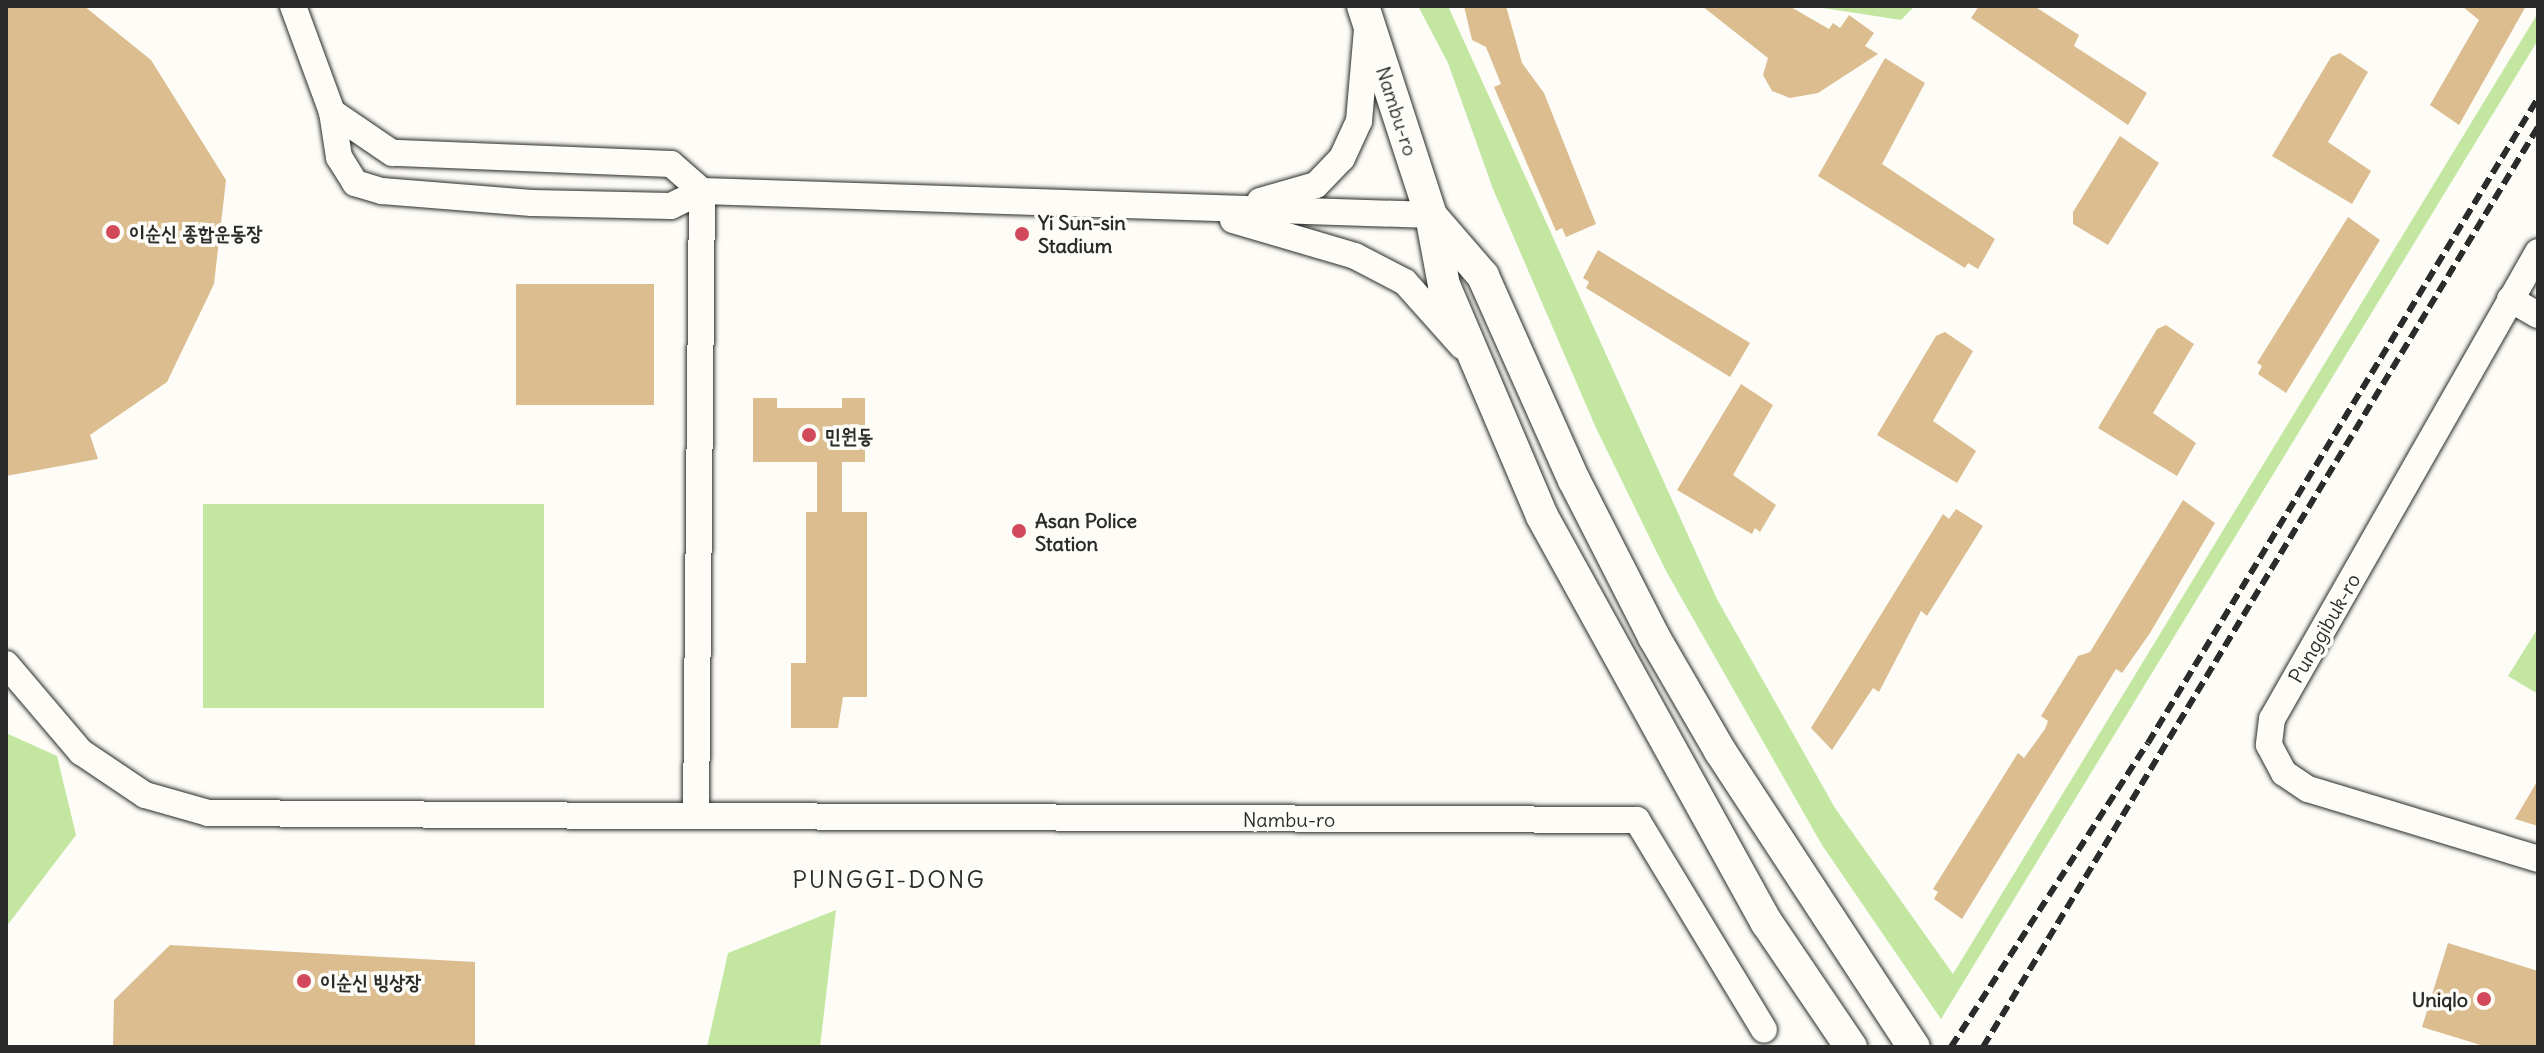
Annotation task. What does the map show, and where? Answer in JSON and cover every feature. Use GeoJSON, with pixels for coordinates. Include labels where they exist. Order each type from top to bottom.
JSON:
{"type":"FeatureCollection","features":[{"type":"Feature","properties":{"kind":"main road","name":"Nambu-ro"},"geometry":{"type":"LineString","coordinates":[[1366,14],[1431,215],[1444,285],[1473,360],[1542,516],[1767,923],[1851,1047]]}},
{"type":"Feature","properties":{"kind":"main road","name":"Nambu-ro"},"geometry":{"type":"LineString","coordinates":[[1431,215],[1483,276],[1574,480],[1654,637],[1807,887],[1914,1047]]}},
{"type":"Feature","properties":{"kind":"street"},"geometry":{"type":"LineString","coordinates":[[293,6],[332,112],[339,157],[355,183],[382,191],[671,206],[702,191],[1203,211],[1431,215]]}},
{"type":"Feature","properties":{"kind":"street"},"geometry":{"type":"LineString","coordinates":[[1203,211],[1303,190],[1342,158],[1359,121],[1366,14]]}},
{"type":"Feature","properties":{"kind":"street"},"geometry":{"type":"LineString","coordinates":[[6,664],[81,752],[145,795],[208,813],[696,816],[702,191],[671,164],[392,153],[332,112]]}},
{"type":"Feature","properties":{"kind":"street"},"geometry":{"type":"LineString","coordinates":[[1203,211],[1355,256],[1405,282],[1473,360]]}},
{"type":"Feature","properties":{"kind":"street","name":"Punggibuk-ro"},"geometry":{"type":"LineString","coordinates":[[2538,252],[2272,719],[2269,745],[2284,773],[2308,789],[2538,859]]}},
{"type":"Feature","properties":{"kind":"street"},"geometry":{"type":"LineString","coordinates":[[2510,299],[2538,315]]}},
{"type":"Feature","properties":{"kind":"street","name":"Nambu-ro"},"geometry":{"type":"LineString","coordinates":[[696,816],[1637,820],[1764,1030]]}},
{"type":"Feature","properties":{"kind":"green space"},"geometry":{"type":"Polygon","coordinates":[[[1418,6],[1448,6],[1717,599],[1835,808],[1953,974],[2538,13],[2538,40],[1941,1019],[1822,845],[1666,571],[1596,428],[1493,189],[1448,63],[1418,6]]]}},
{"type":"Feature","properties":{"kind":"green space"},"geometry":{"type":"Polygon","coordinates":[[[1810,6],[1915,6],[1901,20],[1810,6]]]}},
{"type":"Feature","properties":{"kind":"green space"},"geometry":{"type":"Polygon","coordinates":[[[203,504],[544,504],[544,708],[203,708],[203,504]]]}},
{"type":"Feature","properties":{"kind":"green space"},"geometry":{"type":"Polygon","coordinates":[[[2538,628],[2538,694],[2508,676],[2538,628]]]}},
{"type":"Feature","properties":{"kind":"green space"},"geometry":{"type":"Polygon","coordinates":[[[6,733],[57,756],[76,835],[6,927],[6,733]]]}},
{"type":"Feature","properties":{"kind":"green space"},"geometry":{"type":"Polygon","coordinates":[[[836,910],[820,1047],[707,1047],[728,953],[836,910]]]}},
{"type":"Feature","properties":{"kind":"building","name":"이순신 종합운동장"},"geometry":{"type":"Polygon","coordinates":[[[6,6],[84,6],[151,60],[226,180],[214,284],[167,382],[90,435],[98,459],[6,476],[6,6]]]}},
{"type":"Feature","properties":{"kind":"building"},"geometry":{"type":"Polygon","coordinates":[[[1464,6],[1506,6],[1522,63],[1544,93],[1596,224],[1566,237],[1562,228],[1556,231],[1494,87],[1501,84],[1486,47],[1472,40],[1464,6]]]}},
{"type":"Feature","properties":{"kind":"building"},"geometry":{"type":"Polygon","coordinates":[[[1702,6],[1789,6],[1829,29],[1833,23],[1840,28],[1849,15],[1874,33],[1865,46],[1878,54],[1818,93],[1790,98],[1772,91],[1763,75],[1768,58],[1702,6]]]}},
{"type":"Feature","properties":{"kind":"building"},"geometry":{"type":"Polygon","coordinates":[[[1979,6],[2034,6],[2079,35],[2074,46],[2147,93],[2128,125],[1971,18],[1979,6]]]}},
{"type":"Feature","properties":{"kind":"building"},"geometry":{"type":"Polygon","coordinates":[[[2462,6],[2526,6],[2459,125],[2430,105],[2479,20],[2462,6]]]}},
{"type":"Feature","properties":{"kind":"building"},"geometry":{"type":"Polygon","coordinates":[[[2340,53],[2368,72],[2328,142],[2371,171],[2352,204],[2272,156],[2331,57],[2340,53]]]}},
{"type":"Feature","properties":{"kind":"building"},"geometry":{"type":"Polygon","coordinates":[[[1885,58],[1925,83],[1882,164],[1995,239],[1978,269],[1968,263],[1965,268],[1818,176],[1885,58]]]}},
{"type":"Feature","properties":{"kind":"building"},"geometry":{"type":"Polygon","coordinates":[[[2120,136],[2159,163],[2108,245],[2073,224],[2073,212],[2120,136]]]}},
{"type":"Feature","properties":{"kind":"building"},"geometry":{"type":"Polygon","coordinates":[[[2348,217],[2380,240],[2286,393],[2258,374],[2262,366],[2257,363],[2348,217]]]}},
{"type":"Feature","properties":{"kind":"building"},"geometry":{"type":"Polygon","coordinates":[[[1598,250],[1750,343],[1730,377],[1586,288],[1589,282],[1583,278],[1598,250]]]}},
{"type":"Feature","properties":{"kind":"building"},"geometry":{"type":"Polygon","coordinates":[[[516,284],[654,284],[654,405],[516,405],[516,284]]]}},
{"type":"Feature","properties":{"kind":"building"},"geometry":{"type":"Polygon","coordinates":[[[2166,325],[2194,344],[2153,413],[2196,443],[2177,476],[2098,428],[2157,329],[2166,325]]]}},
{"type":"Feature","properties":{"kind":"building"},"geometry":{"type":"Polygon","coordinates":[[[1945,332],[1973,351],[1933,421],[1976,451],[1957,483],[1877,435],[1936,336],[1945,332]]]}},
{"type":"Feature","properties":{"kind":"building"},"geometry":{"type":"Polygon","coordinates":[[[1741,384],[1773,405],[1733,475],[1776,505],[1760,532],[1755,528],[1752,534],[1677,490],[1741,384]]]}},
{"type":"Feature","properties":{"kind":"building"},"geometry":{"type":"Polygon","coordinates":[[[753,398],[777,398],[777,408],[842,408],[842,398],[865,398],[865,462],[842,462],[842,512],[867,512],[867,697],[843,697],[838,728],[791,728],[791,663],[806,663],[806,512],[817,512],[817,462],[753,462],[753,398]]]}},
{"type":"Feature","properties":{"kind":"building"},"geometry":{"type":"Polygon","coordinates":[[[2183,500],[2215,523],[2150,633],[2122,673],[2116,669],[1962,919],[1934,899],[1938,892],[1933,889],[2018,753],[2024,758],[2045,729],[2048,721],[2041,716],[2078,656],[2090,652],[2183,500]]]}},
{"type":"Feature","properties":{"kind":"building"},"geometry":{"type":"Polygon","coordinates":[[[1956,509],[1983,526],[1927,616],[1921,611],[1879,692],[1873,688],[1832,750],[1811,728],[1943,514],[1949,519],[1956,509]]]}},
{"type":"Feature","properties":{"kind":"building"},"geometry":{"type":"Polygon","coordinates":[[[2538,780],[2538,826],[2515,819],[2538,780]]]}},
{"type":"Feature","properties":{"kind":"building","name":"Uniqlo"},"geometry":{"type":"Polygon","coordinates":[[[2448,943],[2538,971],[2538,1047],[2487,1047],[2422,1027],[2448,943]]]}},
{"type":"Feature","properties":{"kind":"building","name":"이순신 빙상장"},"geometry":{"type":"Polygon","coordinates":[[[170,945],[475,962],[475,1047],[113,1047],[114,1000],[170,945]]]}},
{"type":"Feature","properties":{"kind":"railway"},"geometry":{"type":"LineString","coordinates":[[1951,1047],[2148,743],[2538,98]]}},
{"type":"Feature","properties":{"kind":"railway"},"geometry":{"type":"LineString","coordinates":[[1983,1047],[2538,127]]}},
{"type":"Feature","properties":{"kind":"place","name":"이순신 종합운동장"},"geometry":{"type":"Point","coordinates":[113,232]}},
{"type":"Feature","properties":{"kind":"place","name":"Yi Sun-sin Stadium"},"geometry":{"type":"Point","coordinates":[1022,234]}},
{"type":"Feature","properties":{"kind":"place","name":"민원동"},"geometry":{"type":"Point","coordinates":[809,435]}},
{"type":"Feature","properties":{"kind":"place","name":"Asan Police Station"},"geometry":{"type":"Point","coordinates":[1019,531]}},
{"type":"Feature","properties":{"kind":"place","name":"이순신 빙상장"},"geometry":{"type":"Point","coordinates":[304,981]}},
{"type":"Feature","properties":{"kind":"place","name":"Uniqlo"},"geometry":{"type":"Point","coordinates":[2484,999]}},
{"type":"Feature","properties":{"kind":"district","name":"PUNGGI-DONG"},"geometry":{"type":"Point","coordinates":[889,880]}}]}
